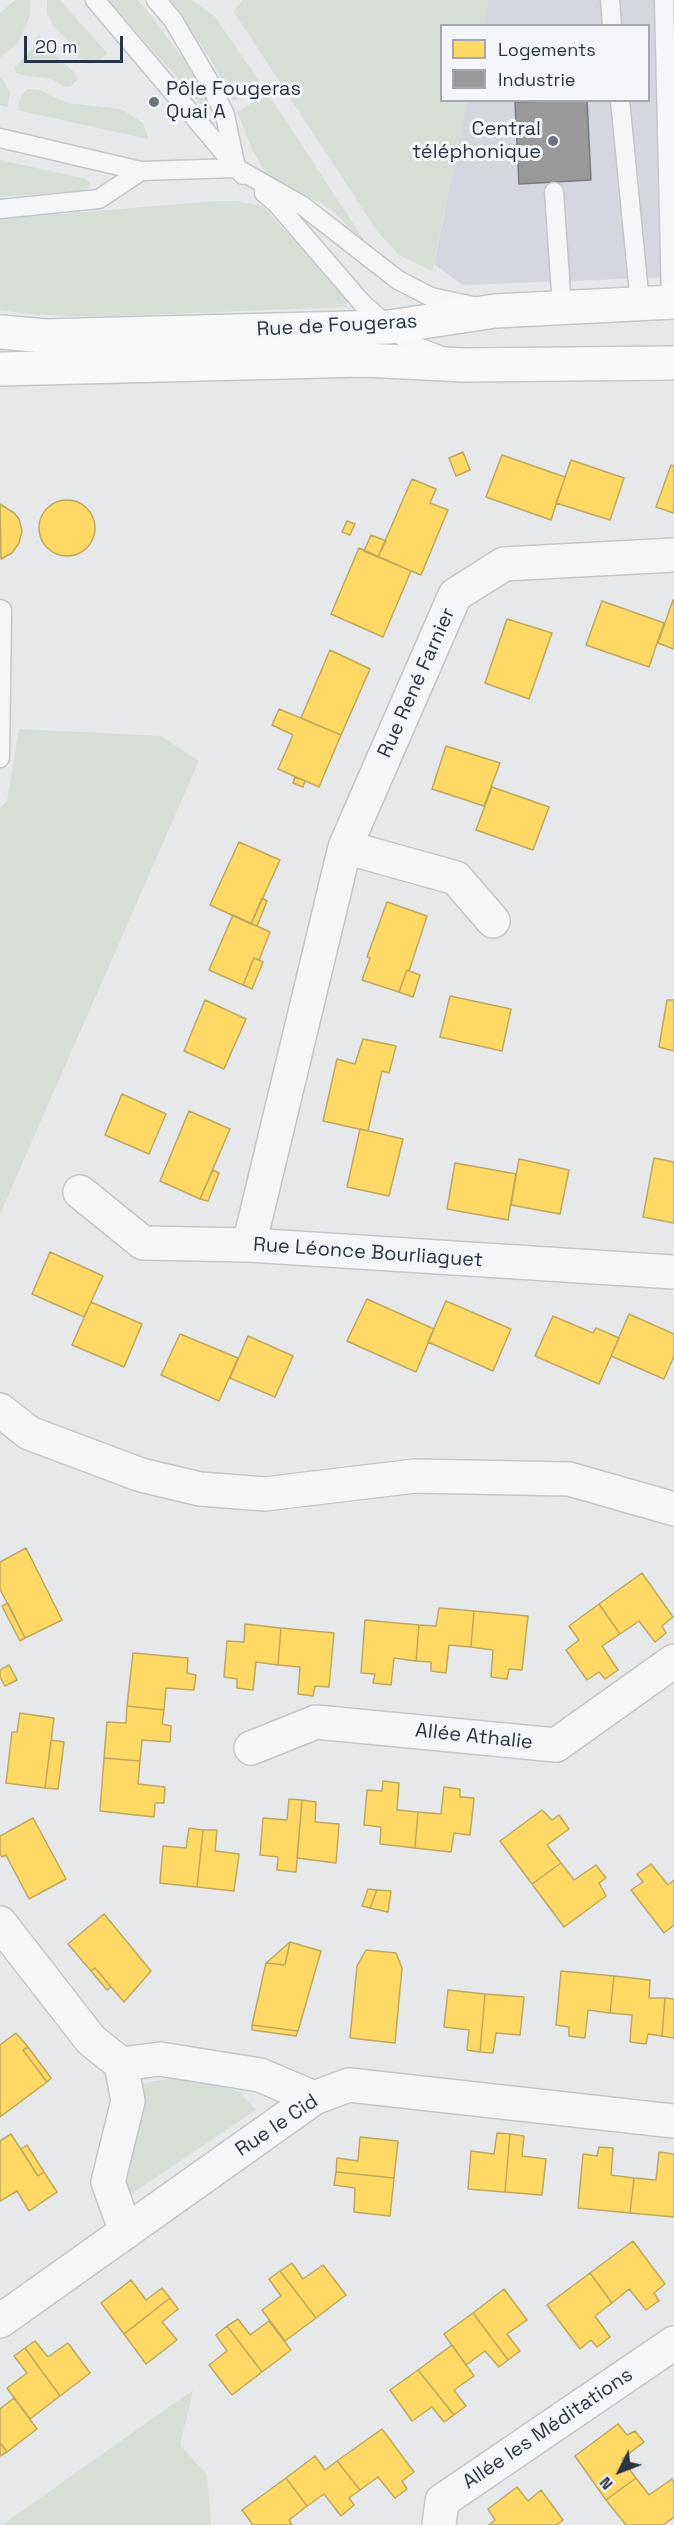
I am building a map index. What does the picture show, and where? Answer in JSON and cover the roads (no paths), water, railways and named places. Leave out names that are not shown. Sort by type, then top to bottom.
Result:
[{"type":"main road","name":"Rue de Fougeras","points":[[0,332],[46,336],[389,327],[495,310],[662,303]]},
{"type":"main road","name":"Rue de Fougeras","points":[[0,369],[364,360],[464,365],[674,363]]},
{"type":"street","name":"Rue René Farnier","points":[[249,1245],[345,848],[456,595],[504,564],[674,555]]},
{"type":"street","points":[[345,848],[456,878],[493,921]]},
{"type":"street","name":"Rue Léonce Bourliaguet","points":[[80,1192],[143,1243],[249,1245],[674,1272]]},
{"type":"street","points":[[0,1410],[29,1433],[141,1475],[200,1489],[265,1494],[415,1476],[569,1479],[674,1509]]},
{"type":"street","name":"Allée Athalie","points":[[251,1748],[316,1722],[556,1745],[674,1661]]},
{"type":"street","points":[[0,1923],[91,2040],[121,2064],[128,2101],[108,2182],[126,2232]]},
{"type":"street","points":[[121,2064],[160,2059],[260,2075],[314,2098]]},
{"type":"street","name":"Rue le Cid","points":[[0,2321],[314,2098],[349,2085],[674,2121]]},
{"type":"street","name":"Allée les Méditations","points":[[439,2525],[442,2501],[674,2343]]},
{"type":"lane","points":[[95,0],[236,168],[276,203],[362,303],[389,327],[418,347],[464,365]]},
{"type":"lane","points":[[156,0],[173,20],[207,78],[225,115],[236,168]]},
{"type":"lane","points":[[609,0],[612,24]]},
{"type":"lane","points":[[662,303],[664,0]]},
{"type":"lane","points":[[620,102],[662,303]]},
{"type":"lane","points":[[0,138],[141,171],[236,168],[303,206],[398,280],[431,297],[495,310]]},
{"type":"lane","points":[[0,209],[99,199],[141,171]]},
{"type":"lane","points":[[554,192],[562,307]]},
{"type":"lane","points":[[0,609],[2,610],[0,758]]},
{"type":"place","name":"Pôle Fougeras Quai A","points":[[154,102]]},
{"type":"place","name":"Central téléphonique","points":[[553,141]]}]
